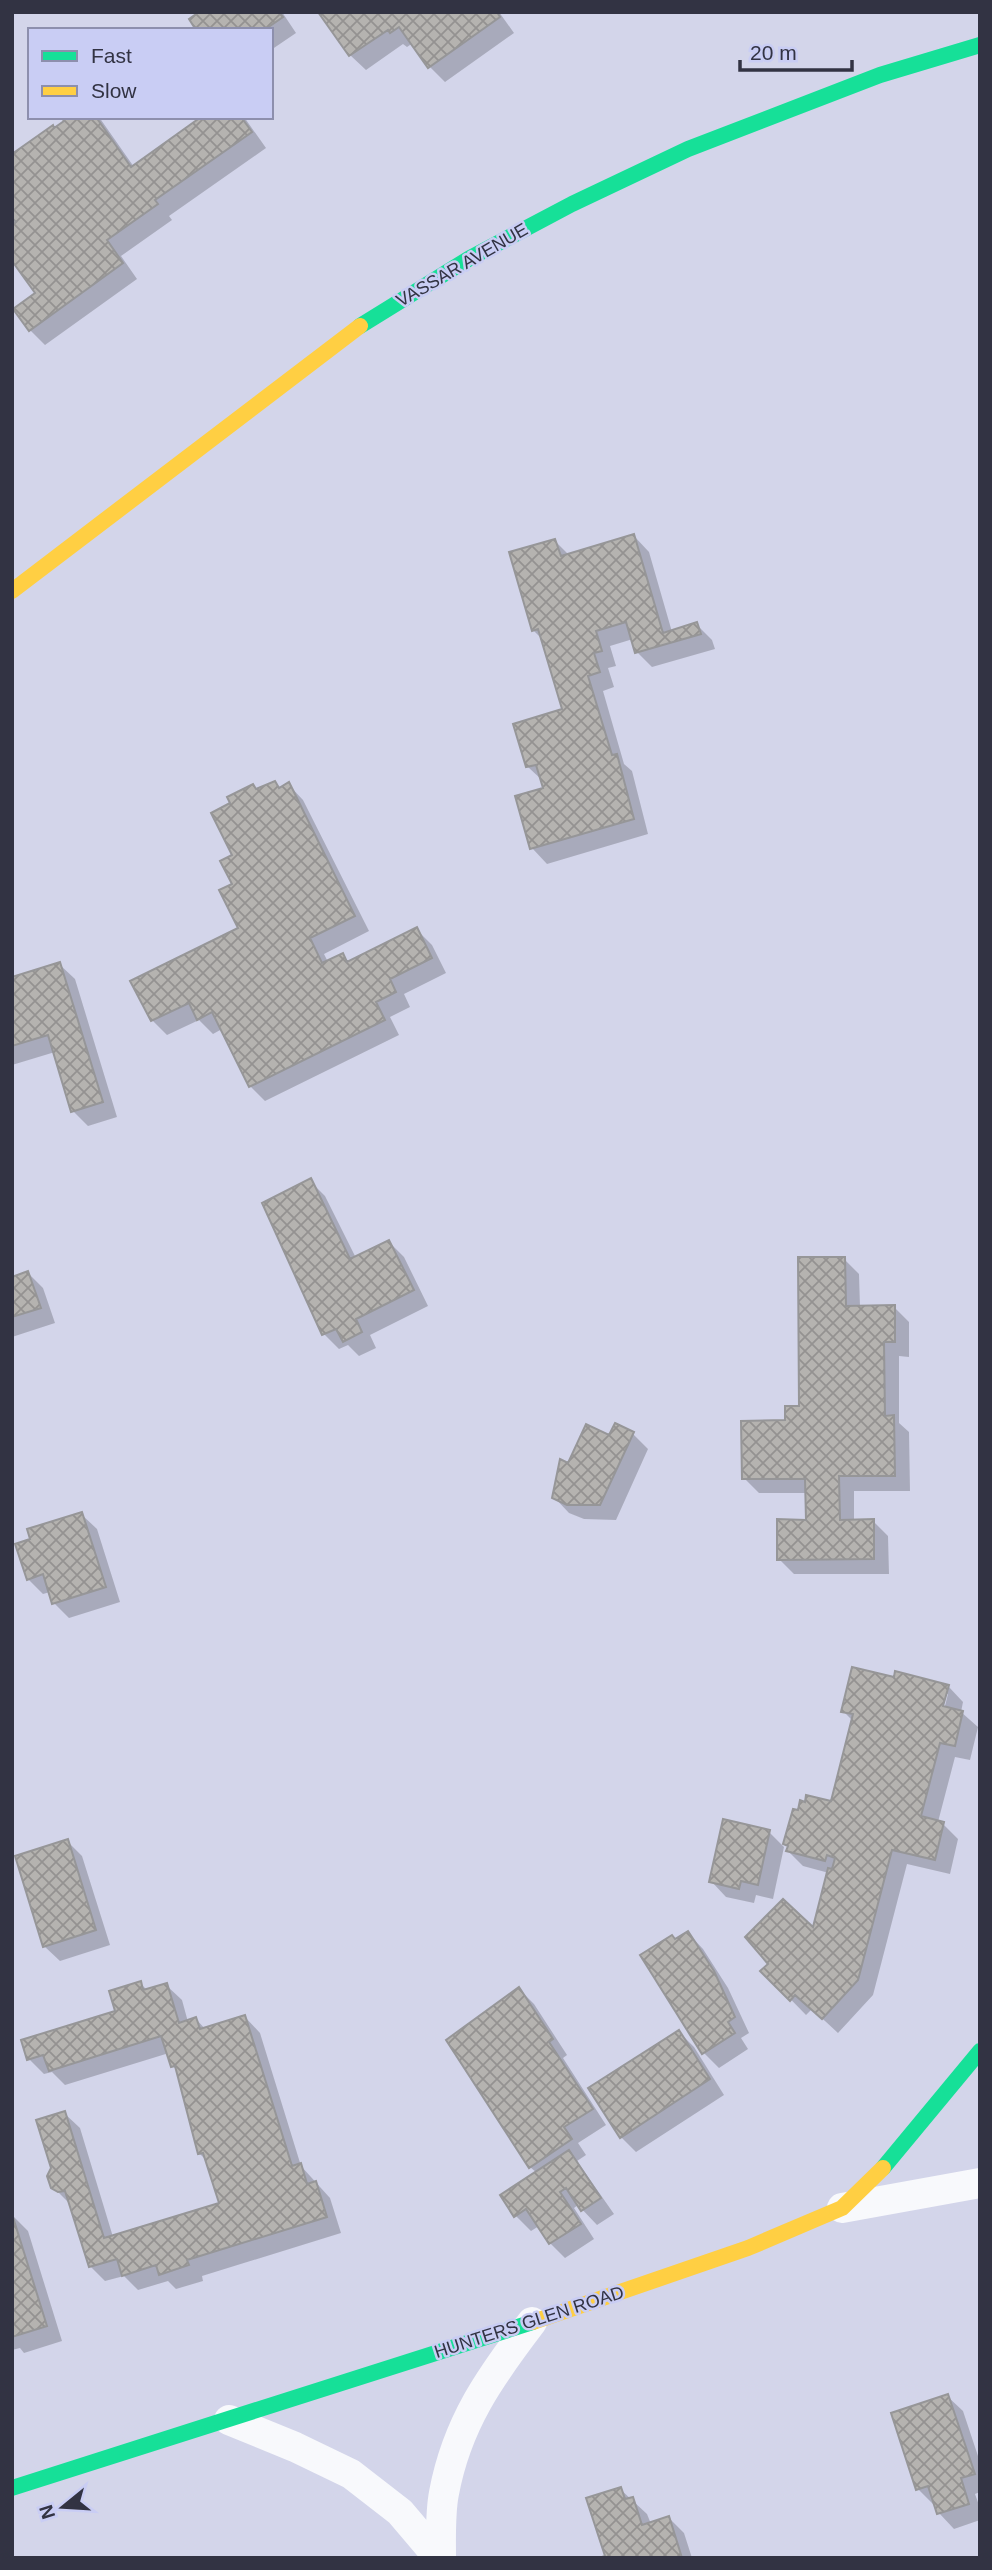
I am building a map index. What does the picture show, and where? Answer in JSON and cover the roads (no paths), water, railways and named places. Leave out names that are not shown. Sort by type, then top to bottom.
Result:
[{"type":"street","name":"VASSAR AVENUE","points":[[12,591],[373,316],[470,258],[572,204],[688,149],[880,75],[977,42]]},
{"type":"street","name":"HUNTERS GLEN ROAD","points":[[12,2488],[532,2322],[748,2248],[842,2208],[895,2156],[980,2051]]},
{"type":"street","points":[[842,2208],[980,2183]]},
{"type":"street","points":[[440,2558],[443,2494],[462,2429],[493,2372],[532,2322]]},
{"type":"street","points":[[229,2420],[351,2474],[400,2512],[440,2558]]}]
